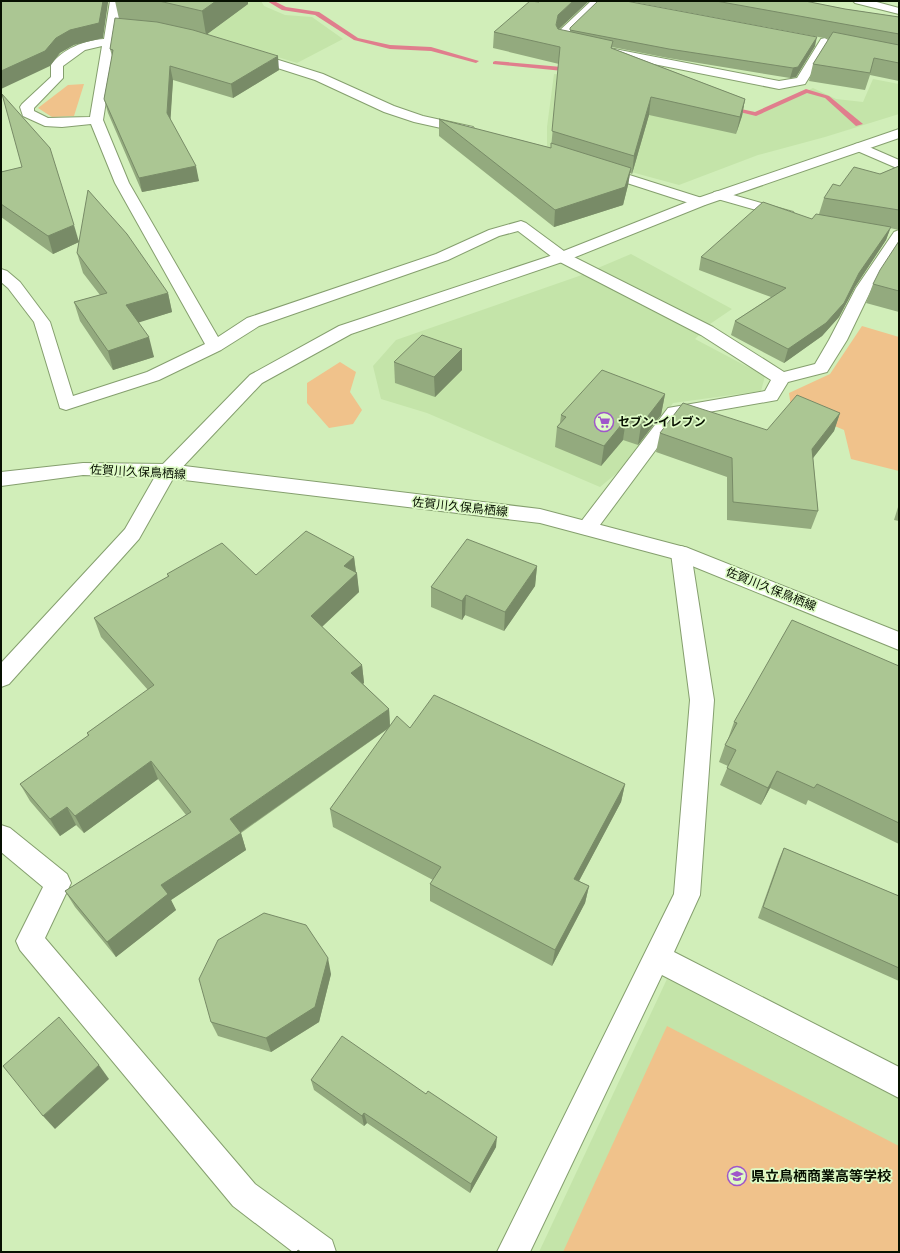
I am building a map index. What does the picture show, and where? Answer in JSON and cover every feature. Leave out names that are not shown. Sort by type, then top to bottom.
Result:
[{"type":"street","points":[[116,1],[96,120],[122,182],[215,346]]},
{"type":"street","points":[[603,1],[562,35],[562,42],[779,85],[801,81],[825,42]]},
{"type":"street","points":[[859,1],[899,11]]},
{"type":"street","points":[[112,26],[128,27]]},
{"type":"street","points":[[809,40],[840,45]]},
{"type":"street","points":[[96,120],[62,123],[45,122],[28,113],[27,108],[57,78],[57,65],[70,52],[93,42],[108,42]]},
{"type":"street","points":[[236,51],[319,77],[389,110],[419,119],[478,132]]},
{"type":"street","points":[[1,678],[132,534],[168,471],[256,378],[345,330],[562,257],[719,195],[899,133]]},
{"type":"street","points":[[860,147],[899,165]]},
{"type":"street","points":[[592,167],[700,202]]},
{"type":"street","points":[[719,195],[802,218]]},
{"type":"street","points":[[1,274],[14,285],[42,322],[66,404],[153,376],[215,346],[253,322],[442,257],[494,233],[521,226],[562,257],[707,332],[781,378],[821,368],[838,340],[864,288],[895,235]]},
{"type":"street","points":[[587,528],[674,412],[771,396],[781,378]]},
{"type":"street","name":"佐賀川久保鳥栖線","points":[[1,479],[83,469],[168,471],[405,501],[540,516],[681,553],[899,641]]},
{"type":"street","points":[[513,1252],[658,958],[687,895],[702,700],[681,553]]},
{"type":"street","points":[[1,836],[58,883],[30,940],[244,1196],[320,1252]]},
{"type":"street","points":[[658,958],[899,1083]]},
{"type":"shaded area","points":[[124,1],[261,1],[264,6],[285,15],[312,17],[343,39],[297,63],[200,33]]},
{"type":"shaded area","points":[[554,74],[586,77],[679,103],[757,115],[813,88],[836,99],[863,102],[873,79],[899,84],[899,114],[825,137],[758,155],[679,185],[547,149],[547,127]]},
{"type":"shaded area","points":[[84,84],[74,116],[52,117],[38,108],[68,85]]},
{"type":"shaded area","points":[[631,254],[732,309],[710,324],[695,339],[765,376],[761,391],[673,403],[629,463],[600,487],[427,413],[381,399],[373,366],[396,340],[579,276]]},
{"type":"shaded area","points":[[862,326],[899,337],[899,471],[851,459],[844,430],[791,407],[789,393],[830,374]]},
{"type":"shaded area","points":[[340,362],[356,372],[350,392],[362,410],[353,424],[329,428],[307,403],[307,383]]},
{"type":"shaded area","name":"県立鳥栖商業高等学校","points":[[667,979],[899,1099],[899,1252],[539,1252]]},
{"type":"shaded area","name":"県立鳥栖商業高等学校","points":[[667,1026],[899,1146],[899,1252],[563,1252]]},
{"type":"building","points":[[1,1],[103,1],[99,23],[70,30],[56,38],[45,51],[1,71]]},
{"type":"building","points":[[159,1],[216,1],[202,11]]},
{"type":"building","points":[[530,1],[573,1],[558,15],[556,25],[558,29],[613,41],[611,48],[745,99],[740,117],[651,97],[634,156],[552,131],[560,47],[494,32]]},
{"type":"building","points":[[598,1],[626,1],[817,37],[798,67],[793,68],[669,49],[570,30],[570,28]]},
{"type":"building","points":[[716,1],[805,1],[899,17],[899,34]]},
{"type":"building","points":[[115,18],[157,22],[193,30],[278,56],[231,84],[170,66],[167,113],[196,166],[139,178],[104,99],[113,50],[110,49]]},
{"type":"building","points":[[833,32],[899,45],[899,63],[874,58],[870,73],[813,64]]},
{"type":"building","points":[[2,94],[50,148],[74,225],[48,236],[1,204],[1,172],[22,167]]},
{"type":"building","points":[[439,119],[551,148],[551,143],[631,168],[625,187],[555,210]]},
{"type":"building","points":[[899,166],[899,210],[824,198],[833,184],[840,186],[854,167],[880,174]]},
{"type":"building","points":[[88,190],[127,234],[168,293],[126,305],[149,337],[108,351],[74,302],[107,293],[77,253]]},
{"type":"building","points":[[763,202],[812,219],[816,214],[891,227],[859,273],[844,303],[826,323],[788,349],[735,321],[786,288],[701,257]]},
{"type":"building","points":[[899,241],[899,291],[873,284],[880,270]]},
{"type":"building","points":[[422,335],[462,349],[434,377],[394,362]]},
{"type":"building","points":[[602,370],[665,394],[641,425],[626,419],[604,446],[557,427],[566,417],[561,415]]},
{"type":"building","points":[[797,395],[840,413],[812,449],[818,511],[733,502],[732,458],[660,433],[683,403],[767,430]]},
{"type":"building","points":[[306,531],[354,557],[344,566],[357,573],[311,616],[362,665],[351,673],[389,709],[230,819],[241,833],[161,885],[168,894],[107,942],[65,891],[191,812],[151,761],[75,816],[67,807],[50,819],[20,784],[89,735],[87,733],[154,685],[94,618],[169,576],[167,574],[222,543],[256,575]]},
{"type":"building","points":[[467,539],[537,566],[505,612],[466,595],[462,601],[431,587]]},
{"type":"building","points":[[792,620],[899,666],[899,823],[817,784],[814,788],[777,771],[768,788],[727,768],[736,750],[725,745],[737,723],[734,722]]},
{"type":"building","points":[[434,695],[625,784],[574,879],[589,886],[555,950],[430,884],[441,867],[330,809],[397,716],[410,728]]},
{"type":"building","points":[[784,848],[899,896],[899,968],[763,907]]},
{"type":"building","points":[[264,913],[306,925],[328,958],[315,1007],[266,1038],[211,1022],[199,979],[218,940]]},
{"type":"building","points":[[59,1017],[99,1065],[43,1116],[3,1066]]},
{"type":"building","points":[[342,1036],[426,1094],[428,1091],[497,1137],[471,1184],[364,1113],[362,1116],[311,1080]]},
{"type":"waterway","points":[[270,1],[284,9],[317,13],[356,39],[390,47],[431,49],[476,61]]},
{"type":"waterway","points":[[495,63],[573,70]]},
{"type":"waterway","points":[[727,108],[756,114],[806,91],[827,97],[859,124]]},
{"type":"place","name":"セブン-イレブン","points":[[604,422]]},
{"type":"place","name":"県立鳥栖商業高等学校","points":[[737,1176]]}]
